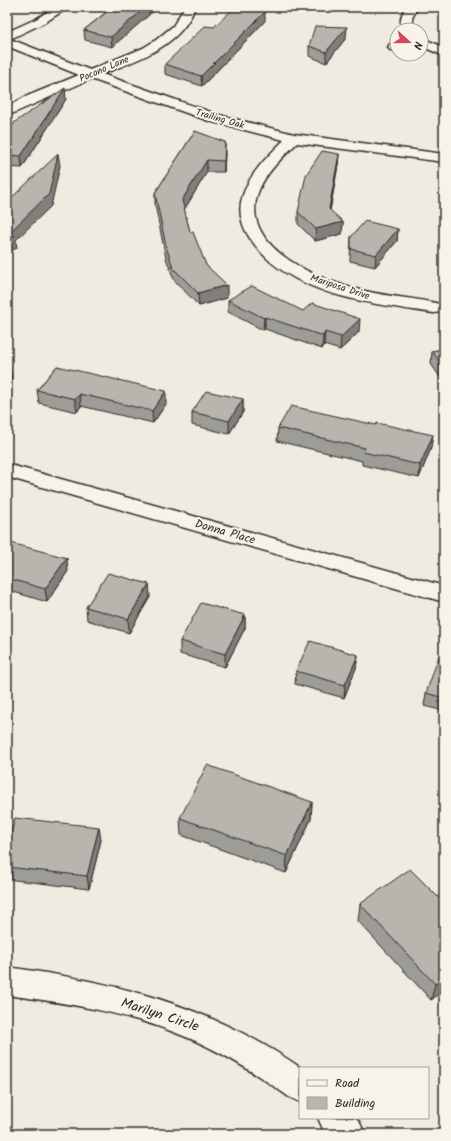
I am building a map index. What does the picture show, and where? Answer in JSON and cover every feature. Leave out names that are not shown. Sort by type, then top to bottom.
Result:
[{"type":"street","points":[[7,36],[40,21],[63,7]]},
{"type":"street","points":[[406,22],[406,16],[412,7]]},
{"type":"street","name":"Pocono Lane","points":[[7,112],[30,100],[91,75],[162,42],[181,26],[188,10]]},
{"type":"street","name":"Trailing Oak","points":[[7,42],[91,75],[202,114],[294,138],[370,150],[444,158]]},
{"type":"street","points":[[429,45],[444,52]]},
{"type":"street","name":"Mariposa Drive","points":[[294,138],[260,176],[251,190],[248,204],[248,219],[254,234],[266,249],[282,263],[300,274],[321,283],[380,300],[434,308]]},
{"type":"street","name":"Donna Place","points":[[7,470],[444,594]]},
{"type":"street","name":"Marilyn Circle","points":[[7,981],[83,993],[120,1002],[191,1024],[222,1038],[253,1055],[299,1085]]},
{"type":"street","points":[[335,1119],[349,1134]]},
{"type":"building","points":[[113,7],[146,7],[111,37],[84,30]]},
{"type":"building","points":[[235,7],[264,7],[265,12],[201,76],[165,64],[205,26],[214,27]]},
{"type":"building","points":[[315,26],[347,27],[326,52],[309,46]]},
{"type":"building","points":[[65,88],[21,156],[7,155],[7,134],[15,122]]},
{"type":"building","points":[[195,131],[225,142],[224,161],[207,160],[182,200],[190,232],[193,232],[206,265],[227,285],[198,293],[173,268],[166,246],[155,193]]},
{"type":"building","points":[[322,151],[339,154],[329,209],[343,222],[316,229],[298,212],[306,175]]},
{"type":"building","points":[[58,154],[49,194],[9,233],[15,236],[7,241],[7,202]]},
{"type":"building","points":[[365,221],[398,229],[376,255],[351,249],[351,237]]},
{"type":"building","points":[[252,286],[303,311],[312,303],[360,319],[341,337],[325,332],[323,336],[265,317],[264,318],[228,300]]},
{"type":"building","points":[[444,349],[444,368],[432,351]]},
{"type":"building","points":[[57,366],[166,391],[152,411],[80,394],[75,399],[37,390]]},
{"type":"building","points":[[206,391],[243,399],[229,421],[192,412]]},
{"type":"building","points":[[291,406],[376,425],[377,423],[433,435],[420,465],[363,452],[365,448],[278,428]]},
{"type":"building","points":[[7,542],[67,558],[45,589],[7,578]]},
{"type":"building","points":[[108,573],[149,584],[128,619],[86,607]]},
{"type":"building","points":[[201,603],[245,615],[225,654],[180,641]]},
{"type":"building","points":[[310,641],[358,655],[345,685],[296,671]]},
{"type":"building","points":[[439,656],[444,657],[444,698],[426,693]]},
{"type":"building","points":[[207,765],[312,802],[287,856],[180,818]]},
{"type":"building","points":[[15,818],[99,827],[87,876],[7,867],[7,847]]},
{"type":"building","points":[[410,869],[444,903],[444,977],[435,984],[360,904]]}]
